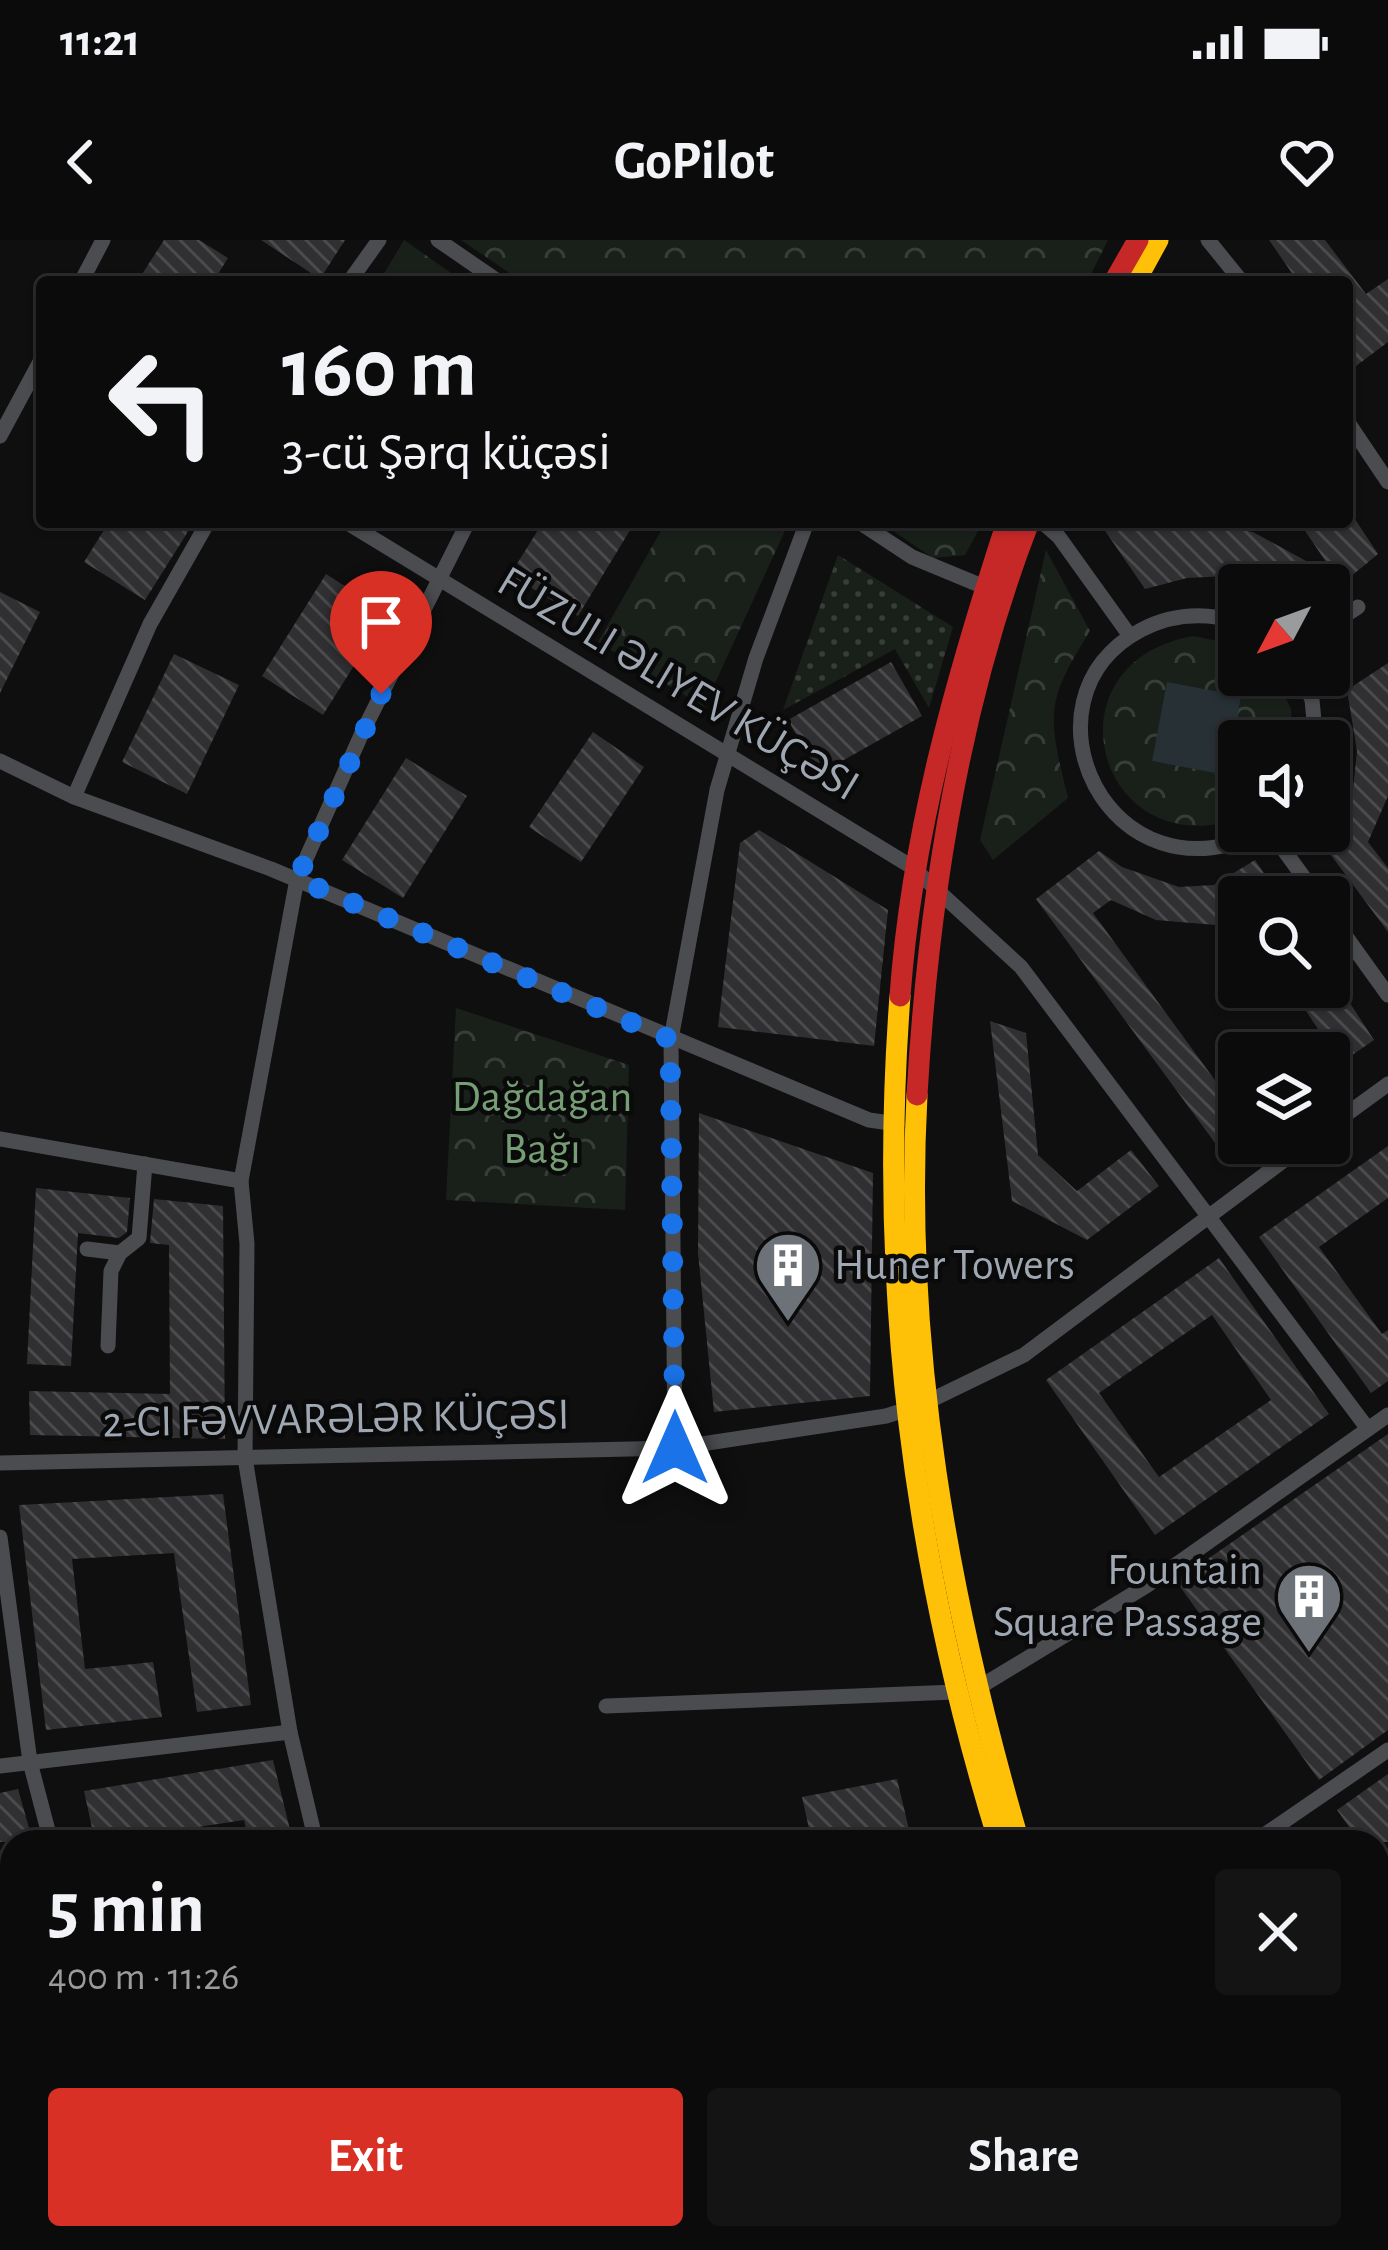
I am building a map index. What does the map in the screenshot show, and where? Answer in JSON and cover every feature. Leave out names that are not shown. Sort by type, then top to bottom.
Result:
[{"type":"street","points":[[84,276],[103,240]]},
{"type":"street","points":[[353,276],[379,240]]},
{"type":"street","points":[[438,240],[490,276]]},
{"type":"street","points":[[1117,276],[1138,240]]},
{"type":"street","points":[[1138,276],[1158,240]]},
{"type":"street","points":[[1208,240],[1237,276]]},
{"type":"street","points":[[0,436],[36,369]]},
{"type":"street","points":[[1353,430],[1388,482]]},
{"type":"street","points":[[74,796],[150,624],[205,528]]},
{"type":"street","name":"FÜZULI ƏLIYEV KÜÇƏSI","points":[[356,528],[912,867],[1021,967],[1368,1429]]},
{"type":"street","points":[[313,1830],[290,1732],[245,1458],[247,1244],[241,1181],[297,879],[465,528]]},
{"type":"street","points":[[675,1448],[670,1039],[700,868],[727,755],[756,658],[805,528]]},
{"type":"street","points":[[868,528],[912,557],[993,591]]},
{"type":"street","points":[[899,1125],[943,842],[1006,528]]},
{"type":"street","points":[[996,1830],[964,1692],[911,1408],[899,1125],[912,867],[993,591],[1026,528]]},
{"type":"street","points":[[1049,528],[1130,636]]},
{"type":"street","points":[[1350,612],[1358,607]]},
{"type":"street","points":[[1218,619],[1188,615],[1157,621],[1130,636],[1103,662],[1086,695],[1080,731],[1085,768],[1102,801],[1128,828],[1161,845],[1198,851],[1218,848]]},
{"type":"street","points":[[0,761],[74,796],[297,879],[670,1039],[899,1125]]},
{"type":"street","points":[[1283,852],[1302,876]]},
{"type":"street","points":[[1350,942],[1388,995]]},
{"type":"street","points":[[1350,1112],[1388,1084]]},
{"type":"street","points":[[0,1139],[241,1181]]},
{"type":"street","points":[[107,1346],[109,1282],[120,1253],[139,1238],[145,1164]]},
{"type":"street","name":"2-CI FƏVVARƏLƏR KÜÇƏSI","points":[[0,1463],[675,1448],[911,1408],[1024,1355],[1279,1164]]},
{"type":"street","points":[[87,1249],[120,1253]]},
{"type":"street","points":[[606,1706],[964,1692],[1145,1586],[1388,1415]]},
{"type":"street","points":[[0,1537],[30,1762],[48,1830]]},
{"type":"street","points":[[964,1692],[1015,1830]]},
{"type":"street","points":[[0,1766],[290,1732]]},
{"type":"street","points":[[1271,1830],[1388,1750]]},
{"type":"green space","points":[[404,240],[455,276],[383,276]]},
{"type":"green space","points":[[461,240],[1108,240],[1090,276],[514,276]]},
{"type":"green space","points":[[663,528],[786,528],[704,707],[598,642]]},
{"type":"green space","points":[[889,528],[980,528],[965,555],[933,558]]},
{"type":"green space","points":[[1046,550],[1090,631],[1064,676],[1054,711],[1068,798],[993,860],[980,840]]},
{"type":"green space","points":[[838,555],[953,627],[929,708],[895,649],[783,710]]},
{"type":"green space","points":[[1194,636],[1218,641],[1218,696],[1284,696],[1291,709],[1292,720],[1218,720],[1218,822],[1189,825],[1150,813],[1121,788],[1106,754],[1104,717],[1117,682],[1147,653]]},
{"type":"green space","name":"Dağdağan Bağı","points":[[456,1008],[629,1065],[625,1210],[446,1200]]},
{"type":"shaded area","points":[[1167,682],[1218,692],[1218,696],[1241,696],[1236,720],[1218,720],[1218,773],[1152,761]]},
{"type":"building","points":[[164,240],[199,240],[228,258],[217,276],[141,276]]},
{"type":"building","points":[[261,240],[345,240],[322,276]]},
{"type":"building","points":[[1269,240],[1325,240],[1352,276],[1294,276]]},
{"type":"building","points":[[1353,277],[1366,294],[1388,279],[1388,342],[1356,366]]},
{"type":"building","points":[[1353,516],[1378,554],[1350,577],[1350,564],[1328,564],[1303,528],[1353,528]]},
{"type":"building","points":[[105,528],[190,528],[145,600],[84,562]]},
{"type":"building","points":[[539,528],[631,528],[578,616],[510,575]]},
{"type":"building","points":[[1103,528],[1232,528],[1253,532],[1311,564],[1218,564],[1218,576],[1187,578],[1145,589]]},
{"type":"building","points":[[326,574],[387,613],[323,715],[262,676]]},
{"type":"building","points":[[0,592],[40,612],[0,693]]},
{"type":"building","points":[[174,654],[239,685],[187,794],[122,762]]},
{"type":"building","points":[[891,662],[922,716],[819,774],[788,720]]},
{"type":"building","points":[[1388,663],[1388,796],[1368,842],[1388,868],[1388,932],[1329,852],[1350,852],[1350,797],[1357,751],[1350,688]]},
{"type":"building","points":[[593,732],[644,767],[581,862],[529,827]]},
{"type":"building","points":[[406,758],[467,796],[403,898],[342,860]]},
{"type":"building","points":[[759,830],[888,910],[874,1046],[718,1027],[740,843]]},
{"type":"building","points":[[1099,851],[1122,867],[1179,887],[1218,883],[1216,925],[1156,920],[1111,900],[1093,913],[1218,1084],[1218,1147],[1036,899]]},
{"type":"building","points":[[1255,860],[1266,876],[1229,876]]},
{"type":"building","points":[[1350,1003],[1374,1040],[1350,1057],[1350,1032],[1314,1032],[1318,1029],[1304,1008],[1350,1008]]},
{"type":"building","points":[[990,1021],[1026,1033],[1038,1155],[1077,1191],[1131,1150],[1159,1186],[1087,1240],[1012,1201]]},
{"type":"building","name":"Huner Towers","points":[[699,1113],[873,1173],[870,1396],[714,1412],[698,1253]]},
{"type":"building","points":[[1388,1146],[1388,1198],[1319,1247],[1382,1334],[1388,1330],[1388,1381],[1371,1393],[1259,1237]]},
{"type":"building","points":[[36,1188],[130,1198],[127,1232],[119,1238],[78,1233],[71,1366],[27,1364]]},
{"type":"building","points":[[154,1199],[223,1206],[225,1439],[30,1435],[29,1391],[170,1394],[169,1245],[150,1243]]},
{"type":"building","points":[[1219,1258],[1329,1414],[1155,1535],[1046,1380]],"holes":[[[1212,1315],[1271,1400],[1159,1477],[1099,1393]]]},
{"type":"building","name":"Fountain Square Passage","points":[[1388,1434],[1388,1730],[1319,1780],[1176,1581]]},
{"type":"building","points":[[223,1494],[251,1705],[197,1712],[174,1553],[72,1559],[85,1669],[153,1662],[162,1717],[46,1730],[19,1505]]},
{"type":"building","points":[[273,1760],[290,1830],[246,1830],[244,1820],[179,1830],[92,1830],[84,1791]]},
{"type":"building","points":[[1388,1774],[1388,1830],[1351,1830],[1337,1810]]},
{"type":"building","points":[[897,1779],[909,1830],[809,1830],[802,1797]]},
{"type":"building","points":[[18,1789],[30,1830],[0,1830],[0,1793]]},
{"type":"traffic: slow","points":[[1138,276],[1158,240]]},
{"type":"traffic: slow","points":[[900,996],[894,1212],[909,1424],[944,1633],[996,1830]]},
{"type":"traffic: slow","points":[[917,1095],[917,1285],[936,1473],[971,1658],[1016,1830]]},
{"type":"traffic: jam","points":[[1117,276],[1138,240]]},
{"type":"traffic: jam","points":[[900,996],[915,875],[939,756],[1005,528]]},
{"type":"traffic: jam","points":[[917,1095],[929,950],[951,804],[984,660],[1027,528]]},
{"type":"place","name":"Huner Towers","points":[[788,1324]]},
{"type":"place","name":"Fountain Square Passage","points":[[1309,1655]]},
{"type":"route","points":[[381,694],[297,879],[670,1039],[675,1448]]}]
